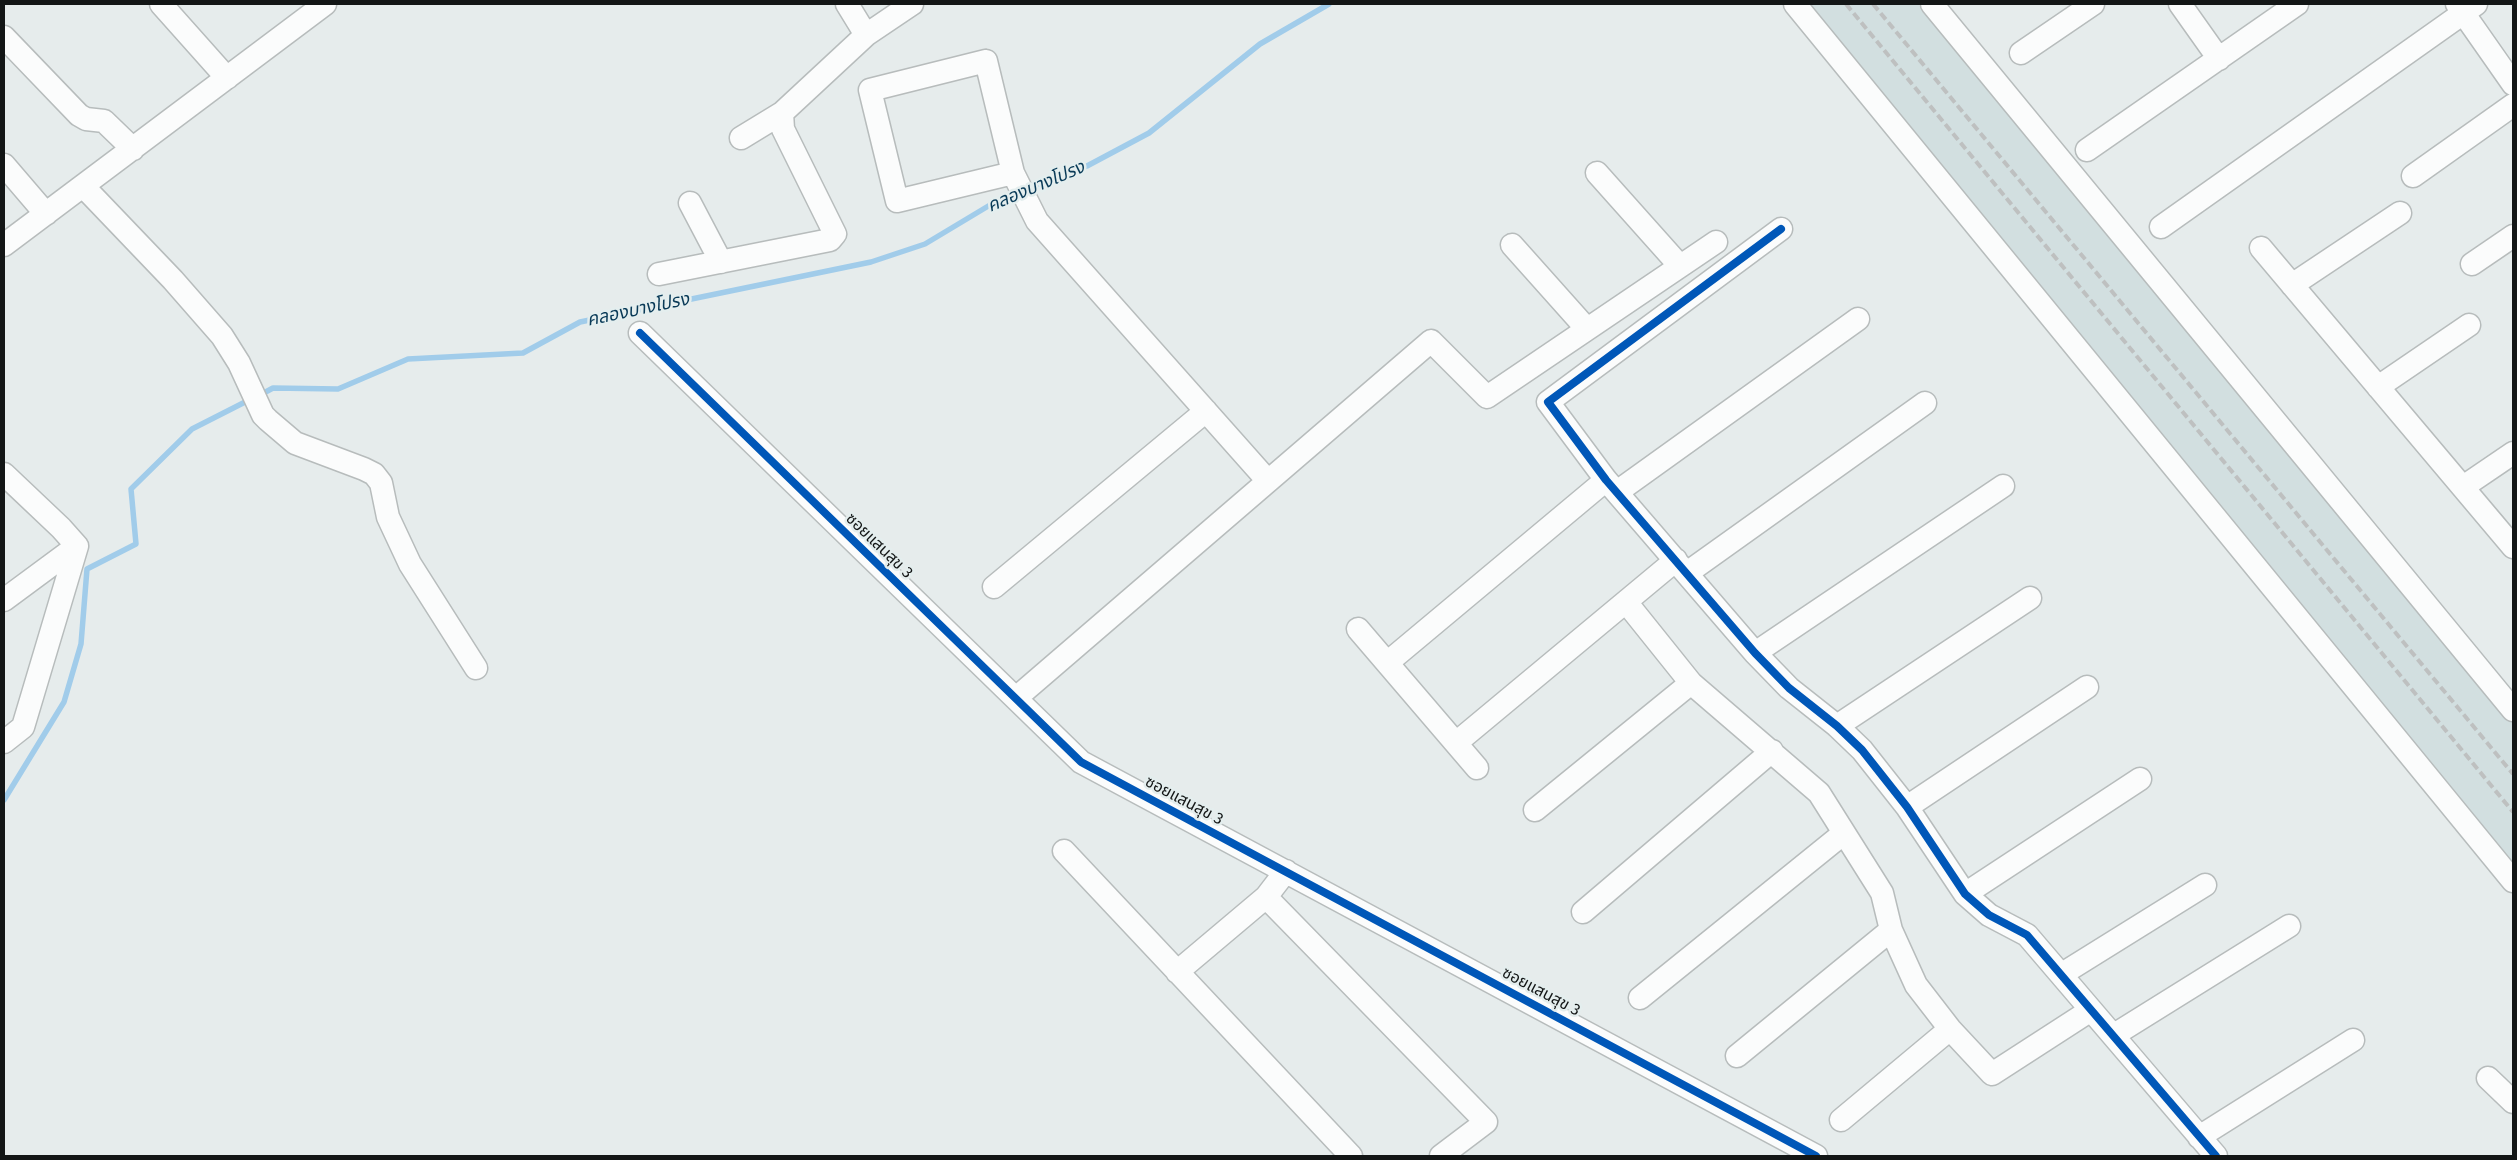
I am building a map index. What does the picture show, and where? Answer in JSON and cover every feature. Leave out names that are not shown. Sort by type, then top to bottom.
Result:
[{"type":"street","points":[[4,244],[325,4]]},
{"type":"street","points":[[847,4],[866,35]]},
{"type":"street","points":[[741,138],[782,113],[866,35],[912,4]]},
{"type":"street","points":[[1795,4],[2513,881]]},
{"type":"street","points":[[1932,4],[2513,710]]},
{"type":"street","points":[[2021,53],[2093,4]]},
{"type":"street","points":[[2180,4],[2219,59]]},
{"type":"street","points":[[2087,150],[2297,4]]},
{"type":"street","points":[[166,6],[227,78]]},
{"type":"street","points":[[2160,227],[2466,7],[2513,84]]},
{"type":"street","points":[[4,37],[79,115],[86,119],[104,121],[133,149]]},
{"type":"street","points":[[1014,176],[897,201],[870,90],[986,61],[1014,176],[1037,221],[1268,481]]},
{"type":"street","points":[[2413,176],[2513,105]]},
{"type":"street","points":[[659,274],[830,240],[835,234],[783,129],[782,113]]},
{"type":"street","points":[[4,165],[46,214]]},
{"type":"street","points":[[1597,173],[1680,266]]},
{"type":"street","points":[[83,186],[173,280],[222,336],[239,363],[263,416],[295,443],[364,469],[374,474],[382,482],[388,517],[410,564],[476,668]]},
{"type":"street","points":[[690,203],[721,262]]},
{"type":"street","points":[[2292,285],[2400,213]]},
{"type":"street","points":[[1781,229],[1548,402],[1612,486],[1755,653],[1789,688],[1837,726],[1862,750],[1906,807],[1965,894],[1989,915],[2026,935],[2062,974],[2216,1156]]},
{"type":"street","points":[[2472,264],[2513,236]]},
{"type":"street","points":[[1016,698],[1432,341],[1487,397],[1716,242]]},
{"type":"street","points":[[1512,245],[1586,329]]},
{"type":"street","points":[[2261,248],[2513,547]]},
{"type":"street","points":[[1387,662],[1612,486],[1858,319]]},
{"type":"street","points":[[2378,387],[2469,325]]},
{"type":"street","name":"ซอยแสนสุข 3","points":[[640,333],[1081,762],[1816,1156]]},
{"type":"street","points":[[1456,743],[1626,602],[1925,403]]},
{"type":"street","points":[[994,587],[1206,411]]},
{"type":"street","points":[[2463,487],[2513,453]]},
{"type":"street","points":[[4,474],[61,528],[77,546]]},
{"type":"street","points":[[1755,653],[2003,486]]},
{"type":"street","points":[[4,600],[77,546]]},
{"type":"street","points":[[4,742],[23,727],[77,546]]},
{"type":"street","points":[[1837,726],[2030,598]]},
{"type":"street","points":[[1626,602],[1691,683],[1772,750],[1819,793],[1882,893],[1890,930],[1916,985],[1950,1029],[1992,1074],[2091,1010]]},
{"type":"street","points":[[1358,629],[1477,768]]},
{"type":"street","points":[[1535,810],[1691,683]]},
{"type":"street","points":[[1906,807],[2087,688]]},
{"type":"street","points":[[1583,912],[1772,750]]},
{"type":"street","points":[[1965,894],[2140,779]]},
{"type":"street","points":[[1640,998],[1844,833]]},
{"type":"street","points":[[1064,851],[1351,1156]]},
{"type":"street","points":[[1177,972],[1266,897],[1286,871]]},
{"type":"street","points":[[2062,974],[2205,886]]},
{"type":"street","points":[[1266,897],[1486,1122],[1441,1156]]},
{"type":"street","points":[[2114,1035],[2289,926]]},
{"type":"street","points":[[1737,1056],[1890,930]]},
{"type":"street","points":[[1841,1120],[1950,1029]]},
{"type":"street","points":[[2199,1137],[2353,1040]]},
{"type":"street","points":[[2488,1078],[2513,1102]]},
{"type":"shaded area","points":[[1798,4],[1918,4],[2513,722],[2513,868]]},
{"type":"waterway","name":"คลองบางโปรง","points":[[1026,189],[1087,166],[1149,133],[1260,44],[1329,4]]},
{"type":"waterway","name":"คลองบางโปรง","points":[[260,395],[273,388],[338,389],[408,359],[523,353],[580,322],[871,262],[925,244],[1000,199],[1017,193]]},
{"type":"waterway","name":"คลองบางโปรง","points":[[4,800],[64,702],[81,644],[87,569],[136,544],[131,489],[192,429],[251,399]]},
{"type":"railway","points":[[1846,4],[2513,812]]},
{"type":"railway","points":[[1873,4],[2513,774]]},
{"type":"cycle path","points":[[1781,229],[1548,402],[1606,480],[1755,653],[1789,688],[1837,726],[1862,750],[1907,807],[1965,894],[1989,915],[2027,935],[2216,1156]]},
{"type":"cycle path","points":[[640,333],[1081,762],[1816,1156]]}]
